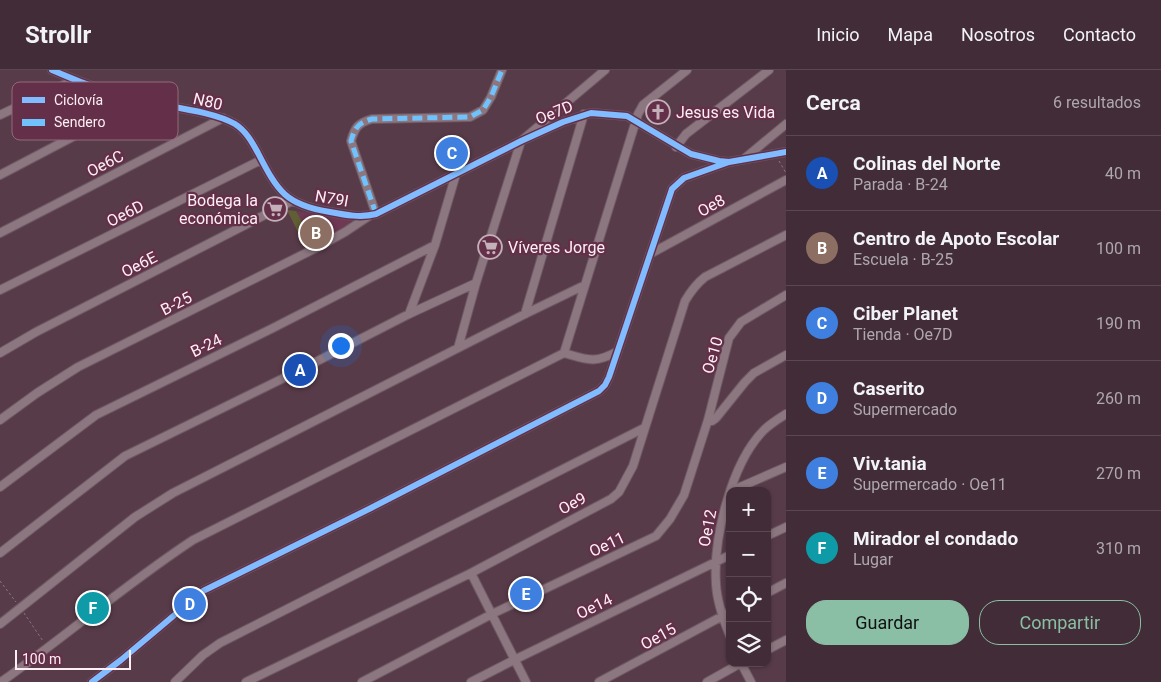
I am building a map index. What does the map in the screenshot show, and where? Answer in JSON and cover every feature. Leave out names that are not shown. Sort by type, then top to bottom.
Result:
[{"type":"street","name":"N80","points":[[52,70],[80,82]]},
{"type":"street","points":[[372,215],[351,141],[354,130],[362,122],[372,119],[470,117],[482,110],[491,98],[502,70]]},
{"type":"street","points":[[458,348],[476,283],[521,141],[605,70]]},
{"type":"street","points":[[564,353],[638,114],[643,105],[687,70]]},
{"type":"street","points":[[676,147],[680,140],[692,129],[769,70]]},
{"type":"street","points":[[70,82],[74,80]]},
{"type":"street","points":[[0,106],[10,110]]},
{"type":"street","name":"N80","points":[[178,109],[223,118],[243,130],[250,138],[278,187],[292,201]]},
{"type":"street","points":[[0,115],[10,110]]},
{"type":"street","points":[[525,314],[584,114]]},
{"type":"street","name":"Oe7D","points":[[372,215],[521,141],[584,114],[627,116],[676,147],[698,156],[729,162],[786,152]]},
{"type":"street","name":"Oe6C","points":[[0,233],[223,118]]},
{"type":"street","points":[[744,160],[786,124]]},
{"type":"street","points":[[0,174],[66,140]]},
{"type":"street","name":"Oe6D","points":[[0,290],[261,160]]},
{"type":"street","points":[[92,682],[203,591],[599,391],[605,385],[618,351],[672,189],[684,178],[729,162]]},
{"type":"street","points":[[409,314],[435,245],[456,174]]},
{"type":"street","name":"Oe8","points":[[650,254],[786,180]]},
{"type":"street","name":"N79I","points":[[292,201],[316,210],[360,216],[372,215]]},
{"type":"street","name":"Oe6E","points":[[0,353],[36,332],[292,201]]},
{"type":"street","name":"B-25","points":[[0,420],[36,393],[78,368],[314,249],[372,215]]},
{"type":"street","name":"Oe9","points":[[246,682],[471,573],[611,499],[619,492],[633,466],[689,293],[705,277],[786,235]]},
{"type":"street","name":"B-24","points":[[0,487],[96,415],[273,328],[435,245]]},
{"type":"street","points":[[0,553],[125,456],[297,372],[409,314],[476,283]]},
{"type":"street","points":[[0,624],[135,517],[156,503],[585,285]]},
{"type":"street","name":"Oe10","points":[[708,420],[729,338],[734,330],[748,317],[786,295]]},
{"type":"street","points":[[1,682],[192,540],[564,353],[598,360],[618,351]]},
{"type":"street","points":[[708,420],[712,421],[716,418],[744,382],[754,373],[786,355]]},
{"type":"street","name":"Oe12","points":[[732,487],[754,442],[764,430],[786,414]]},
{"type":"street","name":"Oe11","points":[[362,682],[492,614],[656,536],[670,519],[684,496],[708,420]]},
{"type":"street","points":[[174,682],[203,655],[220,643],[644,428]]},
{"type":"street","points":[[739,487],[786,467]]},
{"type":"street","name":"Oe12","points":[[726,505],[718,532],[715,563],[716,586],[722,617],[726,626]]},
{"type":"street","points":[[771,534],[786,527]]},
{"type":"street","name":"Oe14","points":[[472,682],[726,557]]},
{"type":"street","points":[[471,573],[526,682]]},
{"type":"street","points":[[771,591],[786,583]]},
{"type":"street","name":"Oe15","points":[[599,682],[726,614]]},
{"type":"street","points":[[771,648],[786,640]]},
{"type":"street","points":[[707,682],[734,667]]},
{"type":"street","points":[[743,667],[750,682]]},
{"type":"path","points":[[776,154],[786,174]]},
{"type":"shaded area","points":[[287,210],[350,218],[351,223],[306,248]]},
{"type":"shaded area","points":[[287,210],[296,211],[314,243],[306,248]]},
{"type":"marked path","points":[[376,214],[351,141],[358,126],[372,119],[470,117],[483,110],[491,97],[502,70]]},
{"type":"cycle path","points":[[52,70],[80,82]]},
{"type":"cycle path","points":[[178,108],[215,116],[235,124],[248,137],[278,187],[293,201],[315,209],[359,216],[376,214],[521,141],[563,122],[591,113],[627,116],[691,154],[719,161],[729,162],[786,152]]},
{"type":"cycle path","points":[[92,682],[203,591],[371,508],[599,391],[609,377],[672,189],[684,178],[729,162]]},
{"type":"place","name":"Jesus es Vida","points":[[658,112]]},
{"type":"place","name":"Ciber Planet","points":[[452,153]]},
{"type":"place","name":"Bodega la económica","points":[[275,209]]},
{"type":"place","name":"Centro de Apoto Escolar","points":[[316,233]]},
{"type":"place","name":"Víveres Jorge","points":[[490,247]]},
{"type":"place","name":"Colinas del Norte","points":[[300,370]]},
{"type":"place","name":"Viv.tania","points":[[526,594]]},
{"type":"place","name":"Caserito","points":[[190,604]]},
{"type":"place","name":"Mirador el condado","points":[[93,608]]}]
